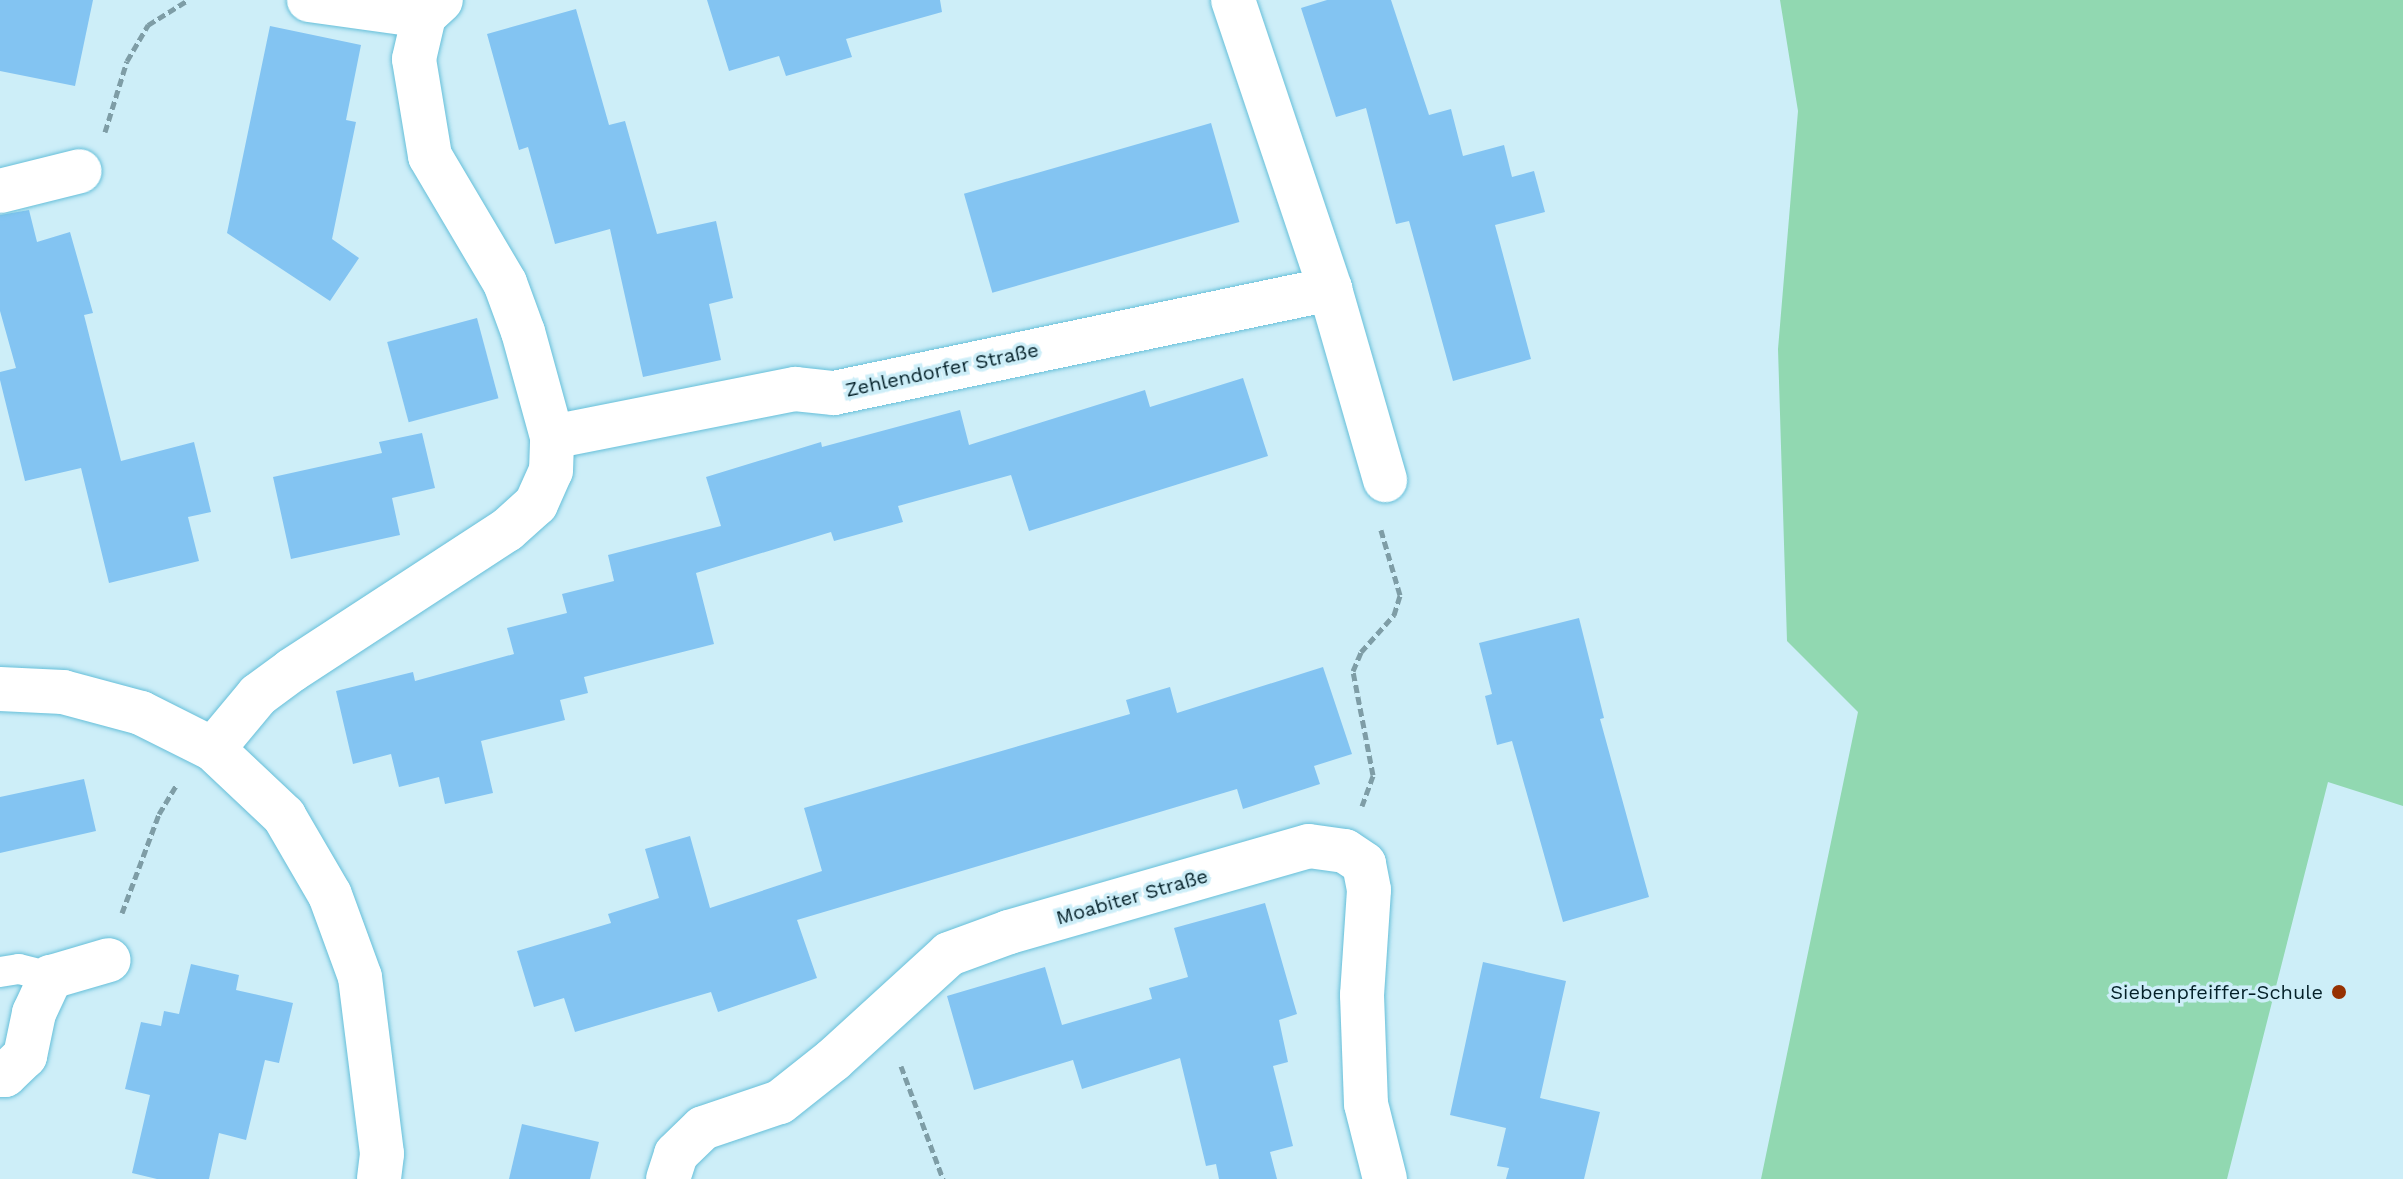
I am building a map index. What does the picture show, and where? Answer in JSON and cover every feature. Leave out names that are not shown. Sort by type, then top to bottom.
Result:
[{"type":"street","points":[[213,749],[258,695],[507,530],[536,504],[551,471],[552,437],[523,332],[505,283],[454,203],[430,156],[414,59],[433,8],[309,0]]},
{"type":"street","points":[[1233,0],[1330,289],[1385,480]]},
{"type":"street","points":[[0,191],[80,171]]},
{"type":"street","name":"Zehlendorfer Straße","points":[[552,437],[795,389],[834,393],[1330,289]]},
{"type":"street","points":[[0,689],[63,692],[141,713],[213,749],[284,816],[330,895],[360,977],[382,1154],[379,1179]]},
{"type":"street","name":"Moabiter Straße","points":[[668,1179],[676,1154],[703,1128],[780,1102],[881,1017],[949,954],[1009,932],[1309,846],[1345,851]]},
{"type":"street","points":[[1345,851],[1364,864],[1369,890],[1362,995],[1366,1104],[1385,1179]]},
{"type":"street","points":[[0,1075],[5,1075],[25,1056],[34,1013],[51,977],[109,960]]},
{"type":"lane","points":[[0,972],[19,969],[51,977]]},
{"type":"path","points":[[80,171],[103,140],[127,61],[148,25],[188,0]]},
{"type":"path","points":[[1345,851],[1373,775],[1353,671],[1361,652],[1394,615],[1400,595],[1374,509],[1385,480]]},
{"type":"path","points":[[109,960],[159,814],[178,782],[213,749]]},
{"type":"path","points":[[881,1017],[931,1138],[943,1179]]},
{"type":"green space","points":[[1780,0],[2403,0],[2403,806],[2328,782],[2227,1179],[1761,1179],[1858,712],[1787,641],[1778,349],[1798,111]]},
{"type":"building","points":[[0,0],[93,0],[75,86],[0,71]]},
{"type":"building","points":[[707,0],[940,0],[942,12],[846,39],[852,57],[786,76],[779,56],[729,71]]},
{"type":"building","points":[[1327,0],[1391,0],[1429,115],[1451,109],[1463,156],[1504,145],[1512,177],[1534,171],[1545,212],[1495,225],[1531,359],[1453,381],[1409,221],[1396,224],[1366,108],[1336,117],[1301,8]]},
{"type":"building","points":[[576,9],[609,125],[625,121],[657,234],[716,221],[733,298],[709,304],[721,360],[643,377],[610,229],[555,244],[528,147],[519,150],[487,34]]},
{"type":"building","points":[[270,26],[361,45],[346,120],[356,122],[332,239],[359,258],[330,301],[227,233]]},
{"type":"building","points":[[1211,123],[1239,222],[992,293],[964,194]]},
{"type":"building","points":[[29,210],[37,242],[70,232],[93,313],[84,315],[121,461],[194,442],[211,512],[188,517],[199,561],[109,583],[81,468],[25,481],[0,380],[0,372],[16,368],[0,311],[0,215]]},
{"type":"building","points":[[477,318],[498,398],[409,422],[387,342]]},
{"type":"building","points":[[1243,378],[1268,456],[1029,531],[1011,475],[898,506],[903,522],[834,541],[831,532],[696,573],[714,644],[584,677],[588,693],[560,700],[565,720],[481,741],[493,793],[445,804],[439,777],[399,787],[391,754],[353,764],[336,691],[413,672],[415,681],[514,654],[507,628],[567,613],[562,594],[614,581],[608,555],[721,526],[706,477],[821,442],[822,447],[960,410],[969,445],[1145,390],[1150,407]]},
{"type":"building","points":[[422,433],[435,488],[392,498],[400,535],[291,559],[273,477],[382,453],[379,442]]},
{"type":"building","points":[[1579,618],[1604,718],[1600,719],[1649,897],[1563,922],[1512,741],[1497,745],[1485,696],[1492,694],[1479,643]]},
{"type":"building","points":[[1323,667],[1352,754],[1314,766],[1320,784],[1243,809],[1237,789],[797,920],[817,978],[718,1012],[711,992],[575,1032],[564,998],[534,1007],[517,951],[611,923],[608,914],[659,898],[645,849],[690,836],[710,908],[822,871],[804,808],[1130,714],[1126,700],[1170,687],[1177,713]]},
{"type":"building","points":[[84,779],[96,831],[0,853],[0,797]]},
{"type":"building","points":[[1265,903],[1297,1014],[1279,1020],[1288,1062],[1273,1066],[1293,1146],[1270,1152],[1277,1179],[1219,1179],[1216,1164],[1206,1166],[1180,1058],[1082,1089],[1073,1060],[974,1090],[947,996],[1045,967],[1062,1025],[1152,999],[1149,988],[1188,977],[1174,928]]},
{"type":"building","points":[[1483,962],[1566,981],[1540,1098],[1600,1112],[1584,1179],[1506,1179],[1509,1168],[1497,1166],[1506,1128],[1450,1115]]},
{"type":"building","points":[[191,964],[239,975],[236,990],[293,1003],[279,1063],[265,1060],[246,1140],[219,1133],[209,1179],[157,1179],[132,1173],[150,1095],[125,1089],[141,1022],[161,1026],[164,1011],[179,1014]]},
{"type":"building","points":[[522,1124],[599,1142],[590,1179],[509,1179]]},
{"type":"place","name":"Siebenpfeiffer-Schule","points":[[2339,992]]}]
